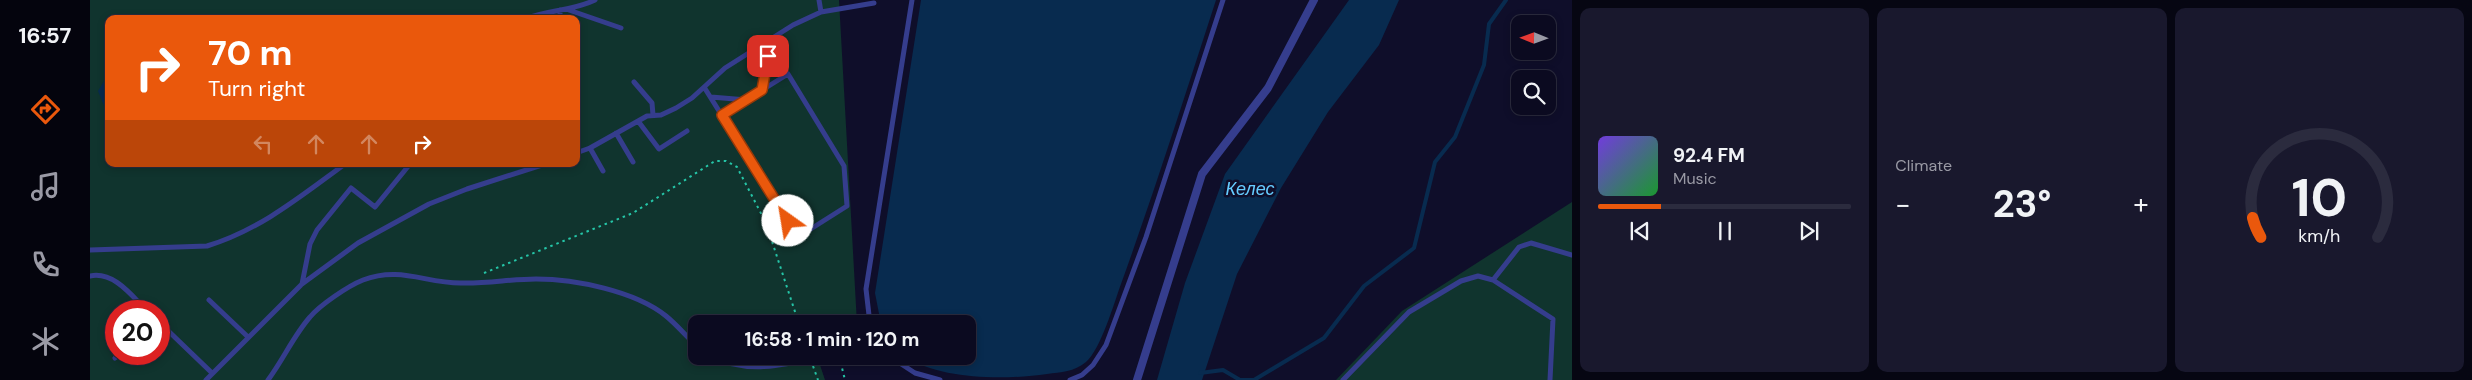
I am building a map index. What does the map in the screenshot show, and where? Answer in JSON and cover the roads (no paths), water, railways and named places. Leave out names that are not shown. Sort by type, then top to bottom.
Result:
[{"type":"street","points":[[1137,380],[1202,174],[1268,88],[1314,0]]},
{"type":"lane","points":[[534,15],[595,0]]},
{"type":"lane","points":[[819,0],[821,12]]},
{"type":"lane","points":[[869,315],[866,290],[912,0]]},
{"type":"lane","points":[[1070,380],[1082,375],[1093,365],[1106,345],[1146,237],[1223,0]]},
{"type":"lane","points":[[580,152],[590,148],[647,116],[661,115],[676,108],[725,68],[792,25],[821,12],[874,3]]},
{"type":"lane","points":[[563,9],[621,28]]},
{"type":"lane","points":[[561,15],[563,9]]},
{"type":"lane","points":[[572,11],[573,15]]},
{"type":"lane","points":[[762,90],[770,40]]},
{"type":"lane","points":[[704,87],[798,237],[847,206],[844,166],[788,74],[722,115]]},
{"type":"lane","points":[[634,82],[652,103],[653,115]]},
{"type":"lane","points":[[711,97],[747,100]]},
{"type":"lane","points":[[638,121],[660,149],[687,131]]},
{"type":"lane","points":[[616,133],[633,162]]},
{"type":"lane","points":[[590,148],[603,171]]},
{"type":"lane","points":[[90,250],[207,246],[226,240],[253,228],[341,167]]},
{"type":"lane","points":[[302,284],[310,244],[317,230],[351,188],[374,207],[407,167]]},
{"type":"lane","points":[[206,380],[302,284],[358,243],[429,204],[467,189],[535,167]]},
{"type":"lane","points":[[1493,280],[1519,247],[1531,243],[1572,255]]},
{"type":"lane","points":[[268,380],[310,317],[327,302],[362,280],[382,275],[411,274],[459,283],[537,279],[572,282],[613,291],[641,302],[666,315],[688,337]]},
{"type":"lane","points":[[90,276],[103,275],[115,280],[136,300]]},
{"type":"lane","points":[[1343,380],[1409,312],[1461,281],[1478,276],[1493,280],[1553,319],[1550,380]]},
{"type":"lane","points":[[209,300],[248,337]]},
{"type":"lane","points":[[170,334],[212,373]]},
{"type":"lane","points":[[733,365],[753,368],[785,365]]},
{"type":"lane","points":[[900,365],[915,373],[940,380]]},
{"type":"water","points":[[921,0],[1216,0],[1134,249],[1097,347],[1086,362],[1077,368],[1067,371],[1030,376],[973,376],[936,370],[922,365],[976,365],[976,315],[879,315],[875,293]]},
{"type":"water","name":"Келес","points":[[1349,0],[1399,0],[1379,45],[1328,112],[1281,188],[1237,274],[1202,380],[1157,380],[1185,283],[1225,174]]},
{"type":"water","points":[[105,80],[105,108],[98,91]]},
{"type":"waterway","points":[[1200,373],[1223,370],[1240,380],[1254,380],[1324,338],[1364,286],[1414,248],[1435,162],[1455,137],[1484,65],[1489,24],[1506,0]]}]
